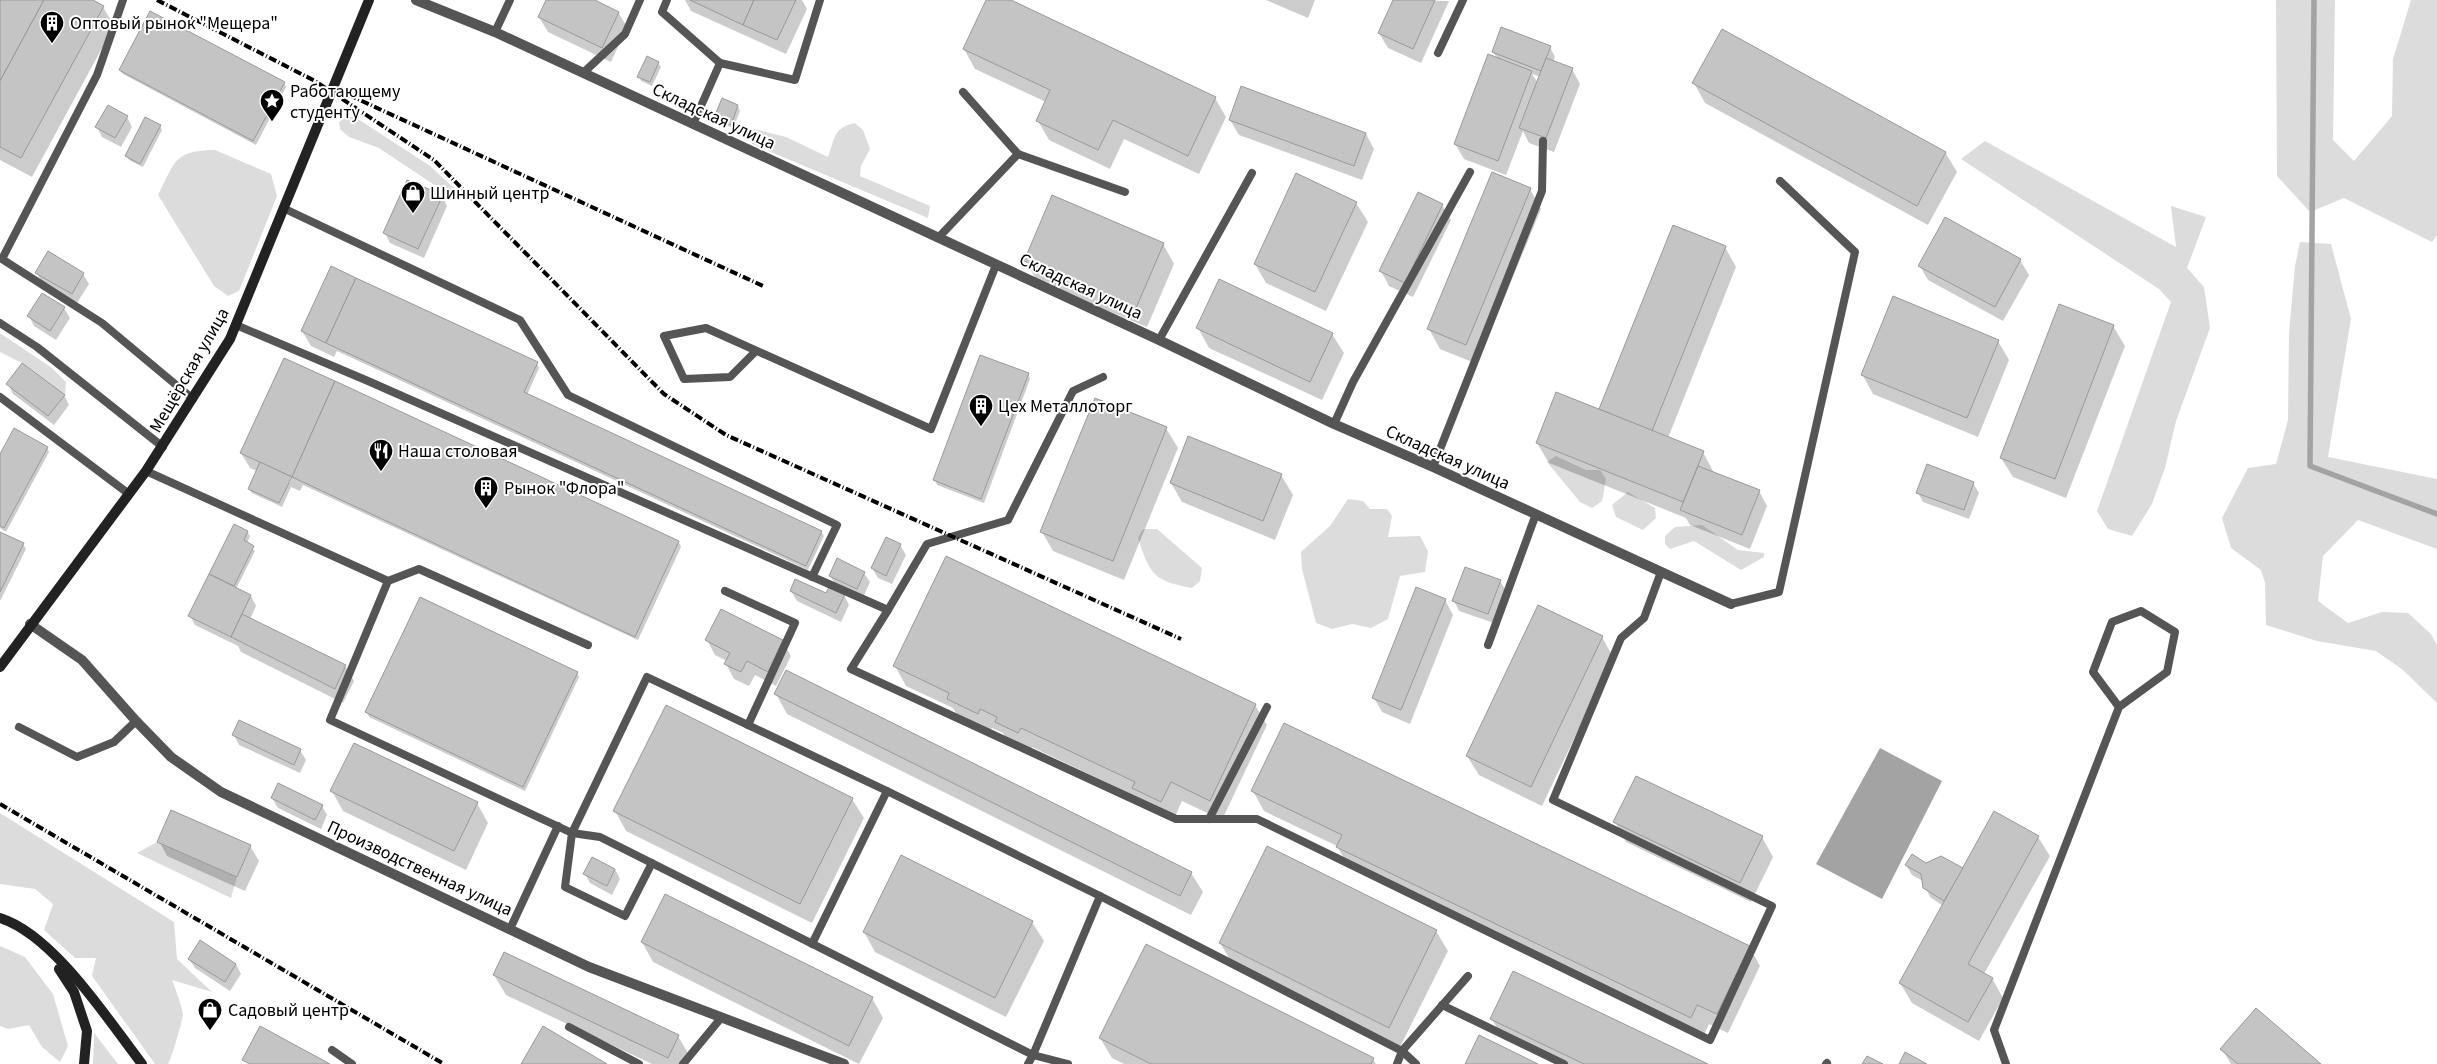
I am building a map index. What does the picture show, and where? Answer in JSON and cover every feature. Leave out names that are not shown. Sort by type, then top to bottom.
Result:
[{"type":"main road","name":"Мещёрская улица","points":[[0,667],[163,447],[236,325],[369,0]]},
{"type":"main road","points":[[0,918],[12,922],[43,945],[83,986],[142,1064]]},
{"type":"main road","points":[[43,945],[74,992],[87,1031],[84,1064]]},
{"type":"street","name":"Складская улица","points":[[416,0],[494,32],[1159,340],[1334,424],[1433,467],[1731,604]]},
{"type":"street","name":"Производственная улица","points":[[30,624],[82,660],[171,757],[221,792],[589,967],[833,1062],[844,1064]]},
{"type":"lane","points":[[123,0],[97,74],[1,258],[102,323],[193,399]]},
{"type":"lane","points":[[494,32],[510,0]]},
{"type":"lane","points":[[583,73],[625,34],[640,0]]},
{"type":"lane","points":[[667,0],[662,12],[720,63],[795,80],[820,0]]},
{"type":"lane","points":[[1438,53],[1463,0]]},
{"type":"lane","points":[[693,124],[720,63]]},
{"type":"lane","points":[[962,92],[1018,154],[1125,192]]},
{"type":"lane","points":[[1433,467],[1542,190],[1543,141]]},
{"type":"lane","points":[[938,238],[1018,154]]},
{"type":"lane","points":[[1334,424],[1353,382],[1470,172]]},
{"type":"lane","points":[[1159,340],[1252,173]]},
{"type":"lane","points":[[1731,604],[1779,592],[1855,252],[1780,181]]},
{"type":"lane","points":[[283,208],[520,320],[568,395],[836,525],[812,577]]},
{"type":"lane","points":[[755,352],[730,377],[684,379],[664,336],[706,328],[755,352],[931,429],[996,265]]},
{"type":"lane","points":[[0,323],[37,347],[163,447]]},
{"type":"lane","points":[[236,325],[368,381],[888,610]]},
{"type":"lane","points":[[1103,377],[1072,391],[1008,520],[927,544],[851,669],[1176,819],[1257,819],[1710,1040],[1772,906],[1553,800],[1621,638],[1644,618],[1661,572]]},
{"type":"lane","points":[[0,397],[129,494]]},
{"type":"lane","points":[[146,471],[388,581],[419,569],[588,645]]},
{"type":"lane","points":[[1488,645],[1536,514]]},
{"type":"lane","points":[[388,581],[330,720],[572,833],[600,837],[1033,1055],[1068,1064]]},
{"type":"lane","points":[[725,591],[795,623],[748,725]]},
{"type":"lane","points":[[2006,1064],[1994,1030],[2118,707],[2167,672],[2175,632],[2142,611],[2112,622],[2093,672],[2118,707]]},
{"type":"lane","points":[[652,864],[625,916],[565,887],[572,833],[648,677],[887,791],[1100,896],[1402,1051],[1416,1064]]},
{"type":"lane","points":[[1209,819],[1266,707]]},
{"type":"lane","points":[[19,728],[77,757],[114,742],[136,721]]},
{"type":"lane","points":[[812,944],[887,791]]},
{"type":"lane","points":[[510,929],[558,826]]},
{"type":"lane","points":[[1028,1064],[1100,896]]},
{"type":"lane","points":[[1396,1064],[1402,1051],[1468,976]]},
{"type":"lane","points":[[1442,1005],[1564,1064]]},
{"type":"lane","points":[[683,1064],[722,1018]]},
{"type":"lane","points":[[569,1026],[638,1064]]},
{"type":"lane","points":[[332,1050],[352,1064]]},
{"type":"shaded area","points":[[2276,0],[2335,0],[2333,140],[2354,161],[2392,116],[2393,59],[2411,0],[2437,0],[2437,235],[2432,242],[2344,198],[2310,212],[2277,176]]},
{"type":"shaded area","points":[[347,117],[355,117],[430,166],[455,189],[442,190],[379,148],[349,137],[340,129],[339,122]]},
{"type":"shaded area","points":[[855,123],[863,130],[870,149],[861,166],[860,176],[930,206],[928,218],[752,144],[754,129],[786,137],[828,157],[839,131]]},
{"type":"shaded area","points":[[1985,141],[2176,247],[2171,206],[2206,217],[2187,268],[2204,287],[2210,328],[2176,421],[2165,468],[2152,504],[2132,536],[2108,529],[2097,511],[2171,302],[2159,289],[1961,159]]},
{"type":"shaded area","points":[[215,150],[271,174],[277,196],[239,291],[228,296],[214,286],[158,195],[173,166],[183,156],[201,151]]},
{"type":"shaded area","points":[[2300,242],[2331,244],[2351,319],[2328,457],[2437,479],[2437,549],[2358,520],[2323,556],[2318,601],[2348,623],[2382,612],[2408,613],[2431,634],[2437,645],[2437,703],[2403,670],[2376,651],[2317,641],[2266,625],[2265,583],[2261,570],[2231,548],[2222,518],[2248,468],[2276,464],[2288,420],[2289,333],[2295,266]]},
{"type":"shaded area","points":[[0,333],[52,368],[66,382],[65,395],[22,363],[0,352]]},
{"type":"shaded area","points":[[1556,456],[1586,470],[1600,470],[1606,479],[1602,501],[1592,508],[1580,502],[1547,462]]},
{"type":"shaded area","points":[[1628,492],[1655,508],[1656,518],[1643,530],[1616,517],[1612,505]]},
{"type":"shaded area","points":[[1348,499],[1363,501],[1370,509],[1387,509],[1392,516],[1388,537],[1420,536],[1428,551],[1425,572],[1400,576],[1388,619],[1371,628],[1352,624],[1332,629],[1316,623],[1302,569],[1301,552],[1330,526]]},
{"type":"shaded area","points":[[1702,525],[1738,550],[1764,553],[1764,557],[1741,570],[1694,541],[1670,549],[1665,544],[1665,536],[1675,527]]},
{"type":"shaded area","points":[[1143,529],[1157,529],[1202,568],[1200,581],[1192,588],[1161,579],[1155,574],[1146,560],[1138,538]]},
{"type":"shaded area","points":[[1880,748],[1942,781],[1882,899],[1816,864]]},
{"type":"shaded area","points":[[0,813],[174,922],[177,959],[212,992],[172,980],[183,1015],[168,1064],[155,1064],[92,976],[96,958],[75,958],[44,930],[53,904],[35,889],[0,884]]},
{"type":"shaded area","points":[[157,842],[237,877],[231,898],[137,853]]},
{"type":"shaded area","points":[[0,946],[25,957],[53,994],[68,1046],[60,1062],[42,1047],[29,1025],[8,1029],[0,1026]]},
{"type":"shaded area","points":[[94,1033],[118,1064],[93,1064]]},
{"type":"building","points":[[0,0],[44,0],[0,81]]},
{"type":"building","name":"Оптовый рынок \"Мещера\"","points":[[44,0],[93,0],[104,6],[21,158],[0,147],[0,81]]},
{"type":"building","points":[[546,0],[595,0],[619,12],[602,48],[538,17]]},
{"type":"building","points":[[690,0],[754,0],[743,25]]},
{"type":"building","points":[[754,0],[796,0],[777,40],[743,25]]},
{"type":"building","points":[[986,0],[1011,0],[1216,97],[1188,156],[1113,120],[1098,150],[1036,121],[1050,90],[963,49]]},
{"type":"building","points":[[1393,0],[1435,0],[1413,49],[1378,33]]},
{"type":"building","points":[[150,11],[285,82],[253,141],[119,70]]},
{"type":"building","points":[[1501,27],[1551,46],[1541,71],[1492,52]]},
{"type":"building","points":[[1722,29],[1946,152],[1917,206],[1692,83]]},
{"type":"building","points":[[1488,54],[1532,71],[1498,161],[1454,144]]},
{"type":"building","points":[[647,56],[659,62],[650,82],[637,77]]},
{"type":"building","points":[[1546,58],[1573,68],[1546,138],[1519,128]]},
{"type":"building","points":[[1241,86],[1366,133],[1354,166],[1229,120]]},
{"type":"building","points":[[722,98],[738,105],[731,125],[714,118]]},
{"type":"building","points":[[108,105],[128,116],[115,138],[95,127]]},
{"type":"building","points":[[145,117],[161,125],[140,164],[125,156]]},
{"type":"building","points":[[1492,172],[1531,188],[1466,345],[1427,329]]},
{"type":"building","points":[[1296,173],[1357,202],[1315,292],[1254,264]]},
{"type":"building","name":"Шинный центр","points":[[407,180],[443,195],[418,249],[383,233]]},
{"type":"building","points":[[1418,192],[1443,204],[1405,283],[1379,271]]},
{"type":"building","points":[[1052,195],[1164,243],[1136,308],[1024,261]]},
{"type":"building","points":[[1945,217],[2021,259],[1995,307],[1918,266]]},
{"type":"building","points":[[1673,225],[1726,246],[1652,431],[1599,409]]},
{"type":"building","points":[[48,251],[84,273],[72,294],[35,273]]},
{"type":"building","points":[[331,266],[356,278],[326,343],[301,331]]},
{"type":"building","points":[[356,278],[538,362],[524,392],[822,531],[806,566],[326,343]]},
{"type":"building","points":[[1219,279],[1333,333],[1310,382],[1196,328]]},
{"type":"building","points":[[42,293],[65,307],[50,331],[27,316]]},
{"type":"building","points":[[1893,296],[1999,340],[1967,418],[1861,375]]},
{"type":"building","points":[[2059,304],[2114,325],[2055,479],[2000,458]]},
{"type":"building","name":"Цех Металлоторг","points":[[980,355],[1029,373],[981,499],[933,480]]},
{"type":"building","points":[[284,358],[335,381],[292,477],[240,453]]},
{"type":"building","points":[[22,363],[65,395],[48,416],[6,384]]},
{"type":"building","name":"Рынок \"Флора\"","points":[[335,381],[679,541],[635,637],[292,477]]},
{"type":"building","points":[[1556,392],[1704,451],[1683,502],[1536,443]]},
{"type":"building","points":[[1095,398],[1167,427],[1113,561],[1040,532]]},
{"type":"building","points":[[14,428],[48,447],[4,528],[0,526],[0,454]]},
{"type":"building","points":[[1188,436],[1282,474],[1263,521],[1170,483]]},
{"type":"building","points":[[260,462],[292,477],[279,503],[248,489]]},
{"type":"building","points":[[1927,464],[1974,482],[1964,510],[1916,493]]},
{"type":"building","points":[[1698,466],[1760,490],[1742,535],[1680,510]]},
{"type":"building","points":[[234,524],[248,531],[244,540],[254,546],[234,586],[209,574]]},
{"type":"building","points":[[0,532],[24,543],[0,592]]},
{"type":"building","points":[[886,537],[901,544],[886,576],[871,568]]},
{"type":"building","points":[[946,556],[1256,704],[1210,801],[1171,782],[1161,802],[1132,788],[1135,782],[1021,728],[1018,733],[995,722],[997,717],[980,709],[978,714],[947,699],[949,693],[893,666]]},
{"type":"building","points":[[837,558],[865,572],[857,589],[829,576]]},
{"type":"building","points":[[1465,567],[1501,580],[1488,614],[1452,601]]},
{"type":"building","points":[[209,574],[251,595],[231,637],[188,616]]},
{"type":"building","points":[[795,579],[826,593],[829,587],[845,594],[836,613],[790,591]]},
{"type":"building","points":[[1416,587],[1446,599],[1401,710],[1372,698]]},
{"type":"building","points":[[420,597],[578,672],[523,787],[365,712]]},
{"type":"building","points":[[1538,605],[1603,636],[1531,787],[1466,756]]},
{"type":"building","points":[[721,609],[783,640],[768,672],[747,661],[741,672],[724,664],[730,653],[705,640]]},
{"type":"building","points":[[242,614],[346,665],[335,689],[231,637]]},
{"type":"building","points":[[786,670],[1192,872],[1180,896],[774,694]]},
{"type":"building","points":[[666,705],[853,798],[800,904],[613,811]]},
{"type":"building","points":[[239,720],[301,749],[294,765],[232,735]]},
{"type":"building","points":[[1284,723],[1750,946],[1717,1014],[1697,1005],[1691,1018],[1336,847],[1342,835],[1251,791]]},
{"type":"building","points":[[354,743],[478,802],[454,851],[330,791]]},
{"type":"building","points":[[1636,776],[1763,836],[1740,883],[1613,822]]},
{"type":"building","points":[[278,783],[323,805],[315,820],[271,798]]},
{"type":"building","points":[[171,810],[251,845],[237,877],[157,842]]},
{"type":"building","points":[[1994,811],[2039,836],[1968,964],[1993,978],[1968,1022],[1899,983]]},
{"type":"building","points":[[1267,846],[1437,930],[1389,1028],[1219,943]]},
{"type":"building","points":[[1912,854],[1926,863],[1941,856],[1963,868],[1944,901],[1923,888],[1921,874],[1905,865]]},
{"type":"building","points":[[901,855],[1033,921],[995,998],[863,932]]},
{"type":"building","points":[[592,857],[615,869],[607,886],[583,874]]},
{"type":"building","points":[[665,894],[873,997],[849,1046],[641,942]]},
{"type":"building","points":[[200,940],[236,964],[225,982],[188,959]]},
{"type":"building","points":[[1146,944],[1374,1058],[1371,1064],[1151,1064],[1099,1038]]},
{"type":"building","points":[[504,952],[679,1035],[668,1058],[493,975]]},
{"type":"building","points":[[1513,971],[1708,1064],[1584,1064],[1490,1019]]},
{"type":"building","points":[[2256,1008],[2321,1064],[2238,1064],[2220,1049]]},
{"type":"building","points":[[260,1026],[330,1064],[250,1064],[242,1060]]},
{"type":"building","points":[[543,1026],[607,1064],[521,1064]]},
{"type":"building","points":[[1479,1035],[1538,1064],[1465,1064]]},
{"type":"building","points":[[1905,1052],[1927,1064],[1899,1064]]},
{"type":"building","points":[[1867,1056],[1883,1064],[1862,1064]]},
{"type":"waterway","points":[[2314,0],[2310,466],[2437,514]]},
{"type":"railway","points":[[157,0],[315,81],[434,160],[664,394],[726,435],[1181,639]]},
{"type":"railway","points":[[336,89],[763,286]]},
{"type":"railway","points":[[0,804],[444,1064]]},
{"type":"place","name":"Оптовый рынок \"Мещера\"","points":[[52,44]]},
{"type":"place","name":"Работающему студенту","points":[[272,122]]},
{"type":"place","name":"Шинный центр","points":[[413,214]]},
{"type":"place","name":"Цех Металлоторг","points":[[981,427]]},
{"type":"place","name":"Наша столовая","points":[[381,472]]},
{"type":"place","name":"Рынок \"Флора\"","points":[[486,509]]},
{"type":"place","name":"Садовый центр","points":[[210,1031]]}]
